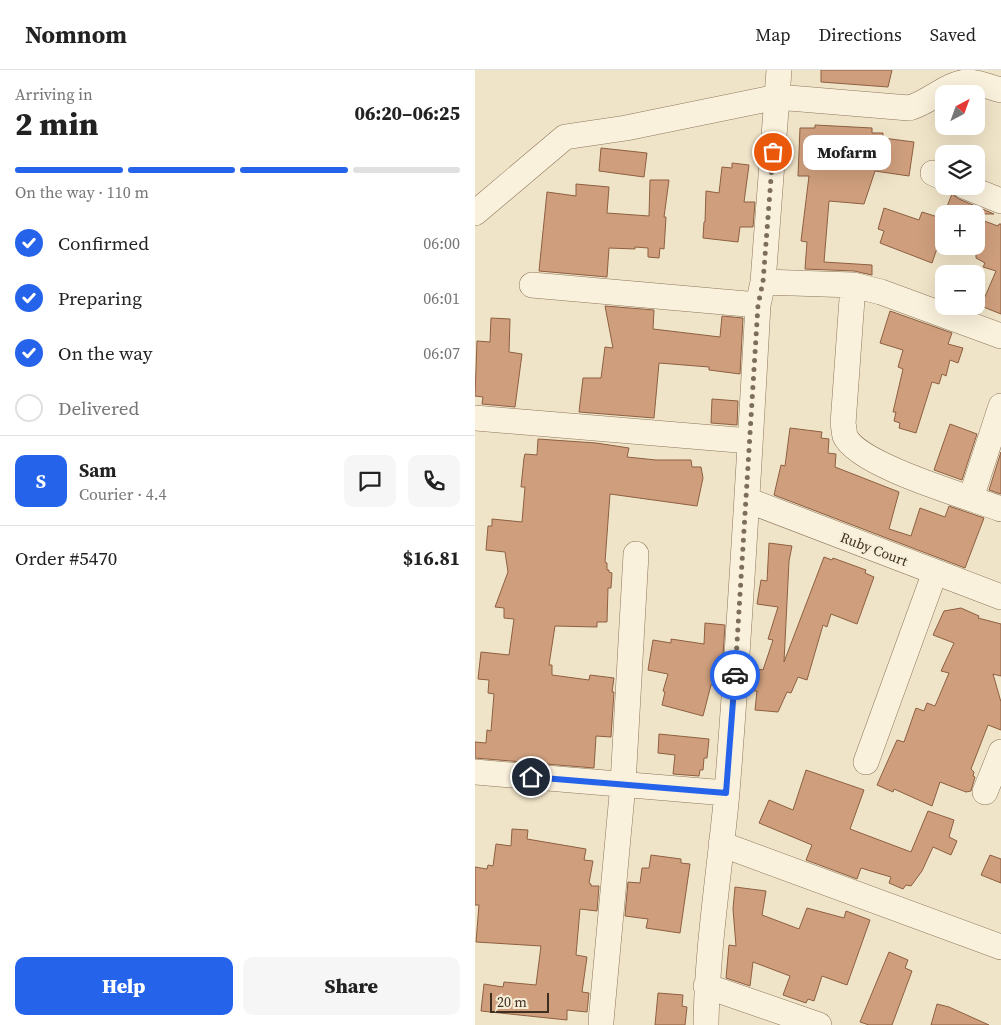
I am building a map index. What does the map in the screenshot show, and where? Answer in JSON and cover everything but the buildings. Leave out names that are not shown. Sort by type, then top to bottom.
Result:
[{"type":"street","points":[[706,1025],[706,986],[726,793],[760,293],[779,70]]},
{"type":"street","points":[[475,213],[565,137],[626,128],[777,97],[909,108],[919,106],[954,85],[968,81],[1001,90]]},
{"type":"street","points":[[985,195],[1001,201]]},
{"type":"street","points":[[532,285],[760,293],[853,286],[881,292],[1001,336]]},
{"type":"street","points":[[853,286],[843,424],[845,436],[855,448],[871,459],[894,470],[1001,509]]},
{"type":"street","points":[[971,498],[1001,406]]},
{"type":"street","points":[[475,418],[750,441]]},
{"type":"street","name":"Ruby Court","points":[[747,500],[1001,597]]},
{"type":"street","points":[[601,1021],[623,784],[636,554]]},
{"type":"street","points":[[866,762],[935,572]]},
{"type":"street","points":[[985,792],[1001,752]]},
{"type":"street","points":[[475,772],[726,793]]},
{"type":"street","points":[[721,844],[1001,947]]},
{"type":"street","points":[[706,986],[819,1025]]},
{"type":"way so far","points":[[735,675],[758,305],[763,282],[773,152]]},
{"type":"place","name":"Mofarm","points":[[773,152]]},
{"type":"route","points":[[531,777],[726,793],[735,675]]}]
